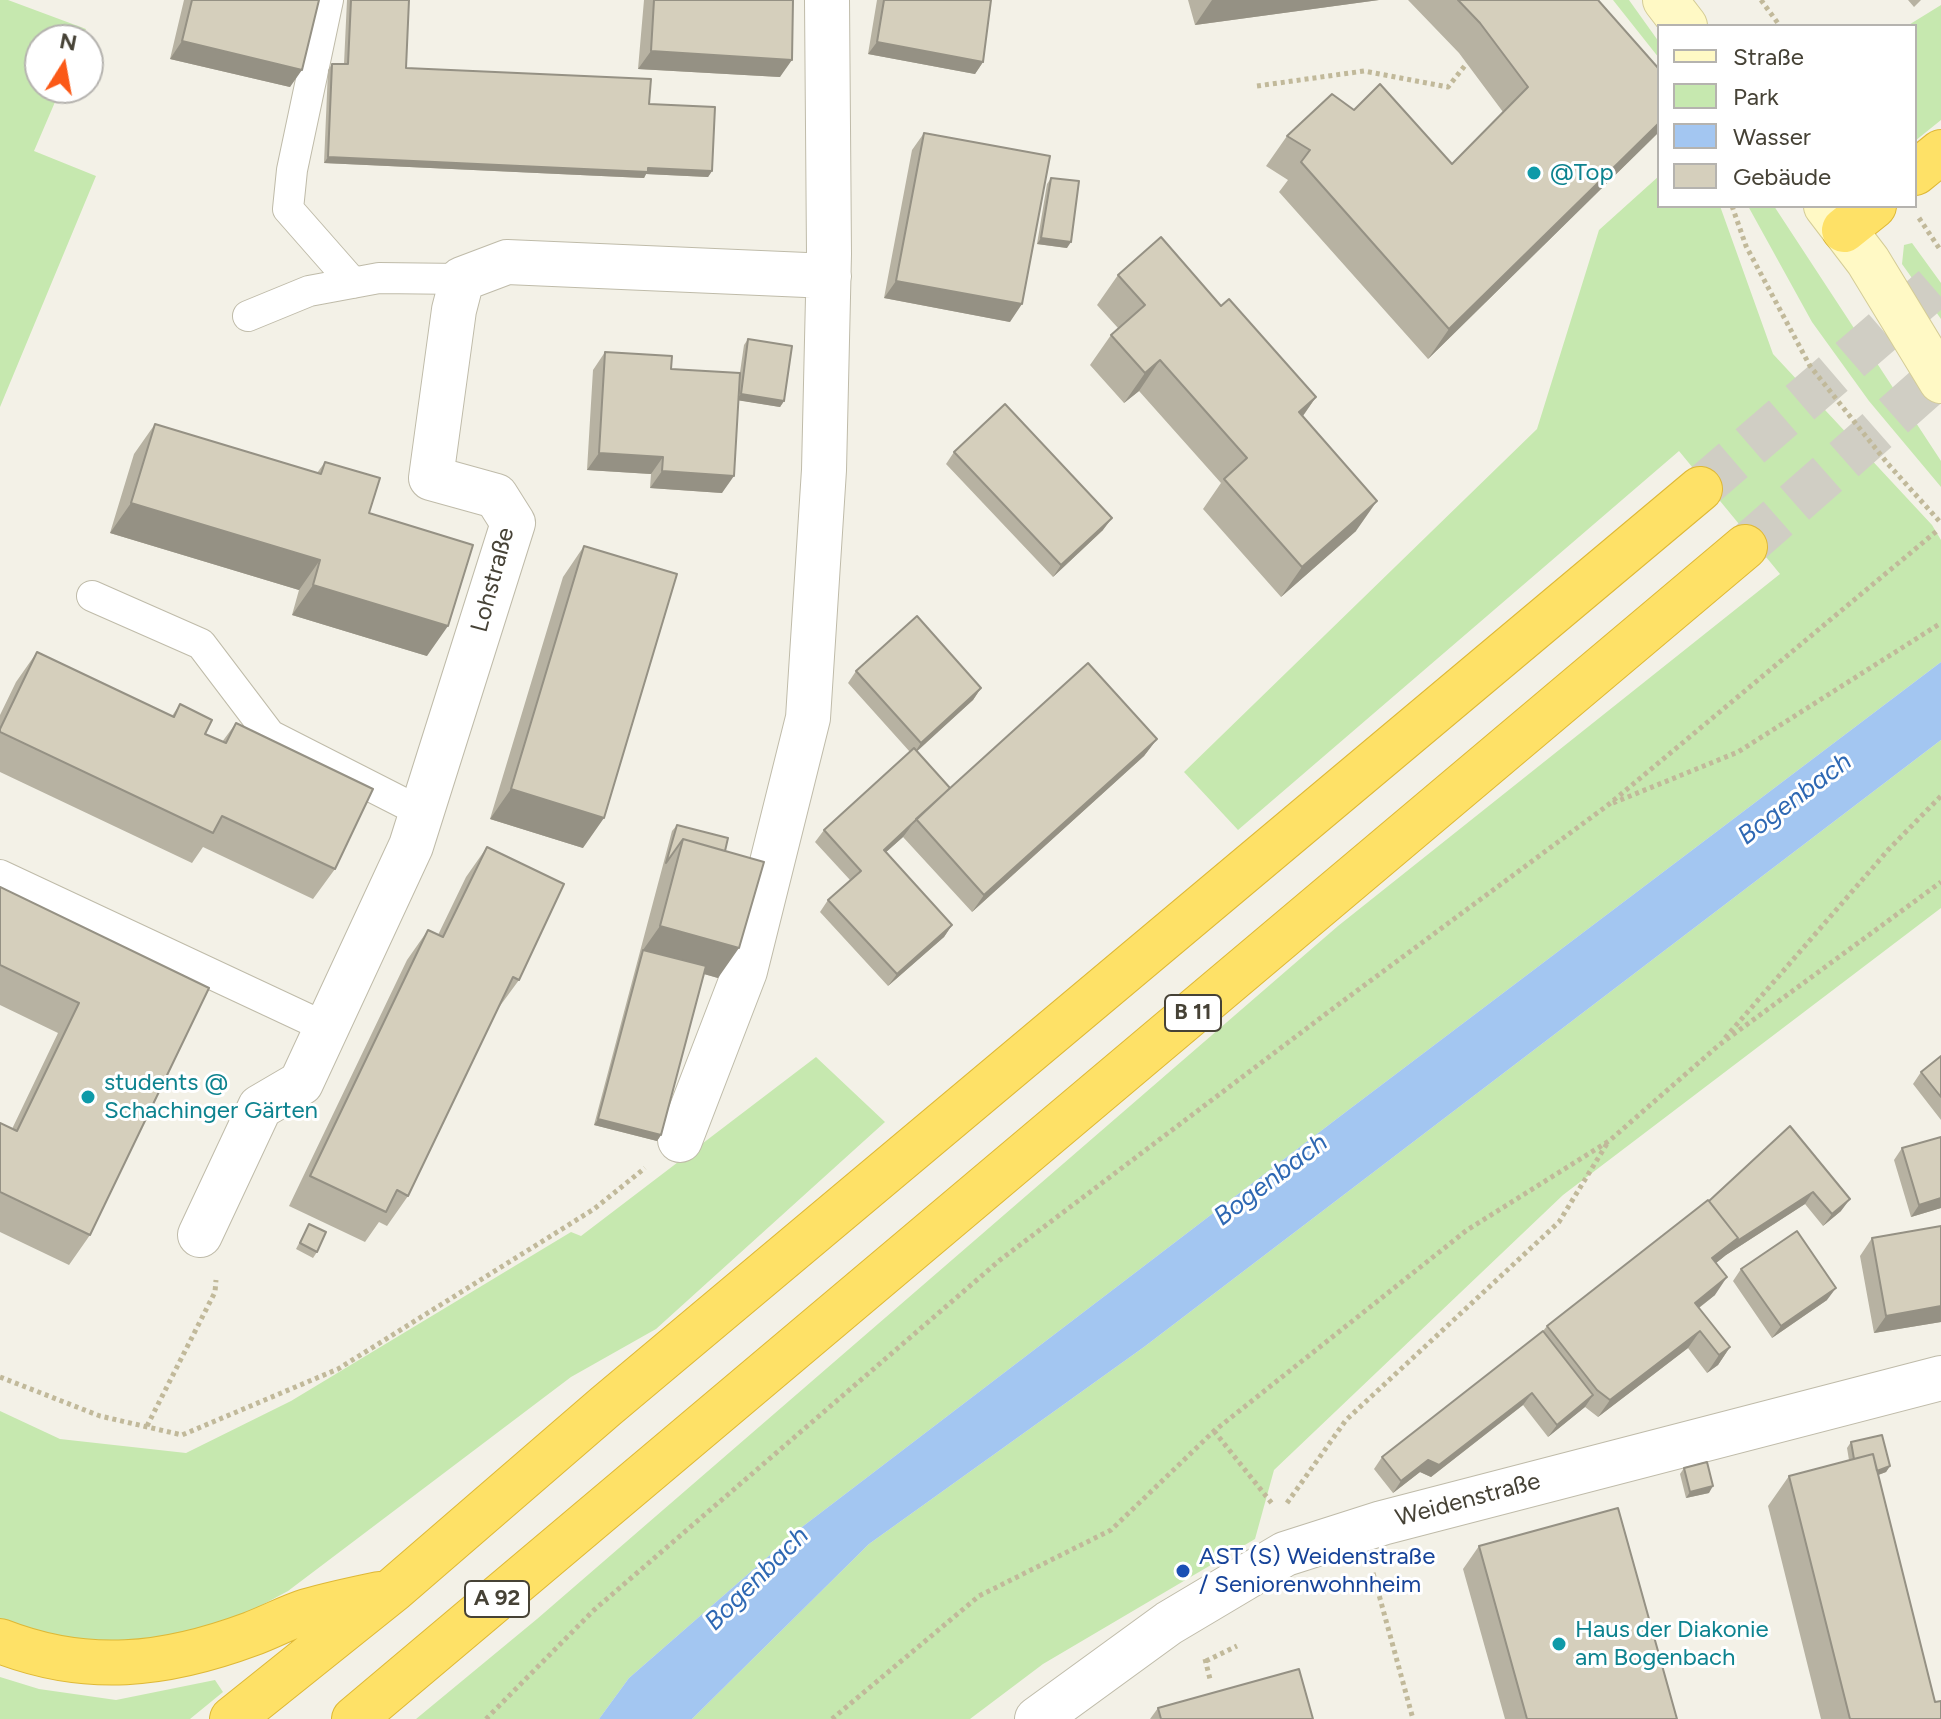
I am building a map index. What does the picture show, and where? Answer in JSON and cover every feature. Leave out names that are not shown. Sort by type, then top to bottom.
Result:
[{"type":"highway","points":[[1917,171],[1941,152]]},
{"type":"highway","points":[[232,1719],[393,1590],[606,1406],[1700,489]]},
{"type":"highway","name":"B 11","points":[[640,1480],[1745,547]]},
{"type":"highway","name":"A 92","points":[[354,1719],[640,1480]]},
{"type":"highway","points":[[0,1641],[68,1659],[114,1664],[156,1661],[200,1651],[305,1612],[393,1590]]},
{"type":"street","points":[[680,1140],[745,971],[808,718],[824,470],[829,276],[827,0]]},
{"type":"street","points":[[1665,0],[1683,24]]},
{"type":"street","points":[[1848,214],[1868,261],[1941,381]]},
{"type":"street","points":[[462,279],[507,262],[829,276]]},
{"type":"street","name":"Lohstraße","points":[[200,1235],[260,1107],[301,1083],[411,846],[513,523],[496,496],[431,478],[454,310],[462,279]]},
{"type":"street","name":"Weidenstraße","points":[[1037,1719],[1169,1623],[1285,1554],[1362,1530],[1941,1378]]},
{"type":"lane","points":[[328,0],[292,170],[288,209],[353,283]]},
{"type":"lane","points":[[248,316],[309,291],[379,278],[462,279]]},
{"type":"lane","points":[[92,596],[201,644],[270,735],[423,813]]},
{"type":"lane","points":[[0,875],[327,1028]]},
{"type":"path","points":[[1761,0],[1779,24]]},
{"type":"path","points":[[1257,86],[1364,71],[1448,87],[1467,63]]},
{"type":"path","points":[[1733,208],[1746,246],[1810,366],[1888,464],[1941,523]]},
{"type":"path","points":[[1912,208],[1941,251]]},
{"type":"path","points":[[486,1719],[594,1610],[1000,1260],[1608,805],[1938,530]]},
{"type":"path","points":[[1608,805],[1738,752],[1941,623]]},
{"type":"path","points":[[1719,1045],[1889,849],[1941,796]]},
{"type":"path","points":[[832,1719],[979,1596],[1111,1530],[1214,1431],[1467,1230],[1609,1141],[1719,1045],[1941,882]]},
{"type":"path","points":[[0,1377],[100,1416],[182,1435],[338,1369],[594,1209],[680,1140]]},
{"type":"path","points":[[1214,1431],[1280,1513],[1346,1420],[1559,1222],[1609,1141]]},
{"type":"path","points":[[147,1426],[217,1285],[200,1235]]},
{"type":"path","points":[[1362,1530],[1413,1719]]},
{"type":"green space","points":[[0,0],[8,0],[73,24],[24,24],[24,104],[54,104],[34,151],[96,176],[0,407]]},
{"type":"green space","points":[[1613,0],[1629,0],[1657,39],[1657,55]]},
{"type":"green space","points":[[1941,5],[1941,120],[1917,139],[1917,24],[1910,24]]},
{"type":"green space","points":[[1657,178],[1657,208],[1721,208],[1773,354],[1932,525],[1941,540],[1941,662],[802,1527],[629,1678],[599,1719],[416,1719],[537,1619],[1338,926],[1780,574],[1679,451],[1238,830],[1184,772],[1537,429],[1599,230]]},
{"type":"green space","points":[[1749,208],[1775,208],[1941,461],[1941,487],[1869,401],[1812,322]]},
{"type":"green space","points":[[1912,243],[1941,283],[1941,319],[1902,264],[1904,245]]},
{"type":"green space","points":[[1941,740],[1941,908],[1563,1195],[1274,1470],[1255,1539],[1043,1664],[970,1719],[692,1719],[869,1544],[1144,1347]]},
{"type":"green space","points":[[816,1057],[885,1122],[656,1329],[571,1377],[288,1591],[208,1634],[118,1651],[0,1622],[0,1411],[60,1439],[186,1453],[291,1401],[571,1232],[581,1236]]},
{"type":"green space","points":[[0,1677],[39,1689],[116,1700],[215,1680],[223,1692],[190,1719],[0,1719]]},
{"type":"water","name":"Bogenbach","points":[[1941,662],[1941,740],[1144,1347],[869,1544],[692,1719],[599,1719],[629,1678],[802,1527]]},
{"type":"building","points":[[192,0],[319,0],[302,70],[182,41]]},
{"type":"building","points":[[351,0],[409,0],[406,68],[651,79],[649,104],[715,107],[712,171],[648,168],[648,172],[328,157],[332,64],[348,64]]},
{"type":"building","points":[[654,0],[793,0],[792,60],[651,51]]},
{"type":"building","points":[[884,0],[991,0],[983,62],[877,42]]},
{"type":"building","name":"@Top","points":[[1458,0],[1598,0],[1657,67],[1657,125],[1449,329],[1301,162],[1310,150],[1287,136],[1332,94],[1354,110],[1380,84],[1452,164],[1528,87],[1480,23]]},
{"type":"building","points":[[924,133],[1050,156],[1022,304],[896,281]]},
{"type":"building","points":[[1051,178],[1079,181],[1071,242],[1041,238]]},
{"type":"building","points":[[1161,237],[1221,306],[1229,299],[1316,397],[1299,412],[1377,501],[1302,567],[1224,479],[1247,458],[1160,360],[1145,373],[1111,335],[1145,305],[1118,275]]},
{"type":"building","points":[[748,339],[792,346],[784,401],[741,394]]},
{"type":"building","points":[[605,352],[672,356],[671,369],[740,373],[734,476],[662,471],[663,457],[599,453]]},
{"type":"building","points":[[1005,404],[1112,518],[1061,565],[954,452]]},
{"type":"building","points":[[155,424],[321,474],[325,462],[380,478],[369,513],[473,545],[448,626],[313,585],[320,560],[131,503]]},
{"type":"building","points":[[584,546],[677,574],[604,818],[511,789]]},
{"type":"building","points":[[917,616],[981,688],[921,743],[856,671]]},
{"type":"building","points":[[37,652],[174,717],[180,704],[212,720],[205,734],[226,743],[236,723],[373,789],[335,869],[222,816],[213,833],[0,732]]},
{"type":"building","points":[[1088,663],[1157,739],[984,895],[916,819]]},
{"type":"building","points":[[914,748],[950,788],[884,850],[952,925],[897,974],[828,900],[861,871],[824,830]]},
{"type":"building","points":[[677,825],[728,838],[725,851],[683,839],[666,863]]},
{"type":"building","points":[[683,839],[764,862],[739,948],[660,926]]},
{"type":"building","points":[[487,847],[564,884],[519,980],[513,977],[408,1196],[397,1190],[386,1212],[310,1176],[428,930],[443,937]]},
{"type":"building","name":"students @ Schachinger Gärten","points":[[0,887],[209,988],[90,1235],[0,1192],[0,1123],[17,1131],[79,1003],[0,965]]},
{"type":"building","points":[[643,950],[706,966],[661,1135],[598,1119]]},
{"type":"building","points":[[1941,1056],[1941,1097],[1921,1072]]},
{"type":"building","points":[[1790,1126],[1850,1199],[1832,1214],[1813,1192],[1734,1243],[1738,1238],[1709,1201]]},
{"type":"building","points":[[1941,1137],[1941,1198],[1919,1205],[1902,1148]]},
{"type":"building","points":[[1708,1200],[1738,1238],[1712,1258],[1727,1277],[1695,1303],[1730,1347],[1719,1355],[1700,1331],[1610,1400],[1597,1390],[1547,1326]]},
{"type":"building","points":[[309,1224],[326,1232],[317,1252],[300,1243]]},
{"type":"building","points":[[1941,1226],[1941,1306],[1886,1316],[1872,1238]]},
{"type":"building","points":[[1797,1231],[1836,1288],[1781,1326],[1741,1269]]},
{"type":"building","points":[[1543,1331],[1593,1395],[1557,1425],[1532,1393],[1439,1465],[1428,1460],[1401,1481],[1382,1457]]},
{"type":"building","points":[[1882,1435],[1890,1466],[1877,1471],[1873,1454],[1854,1459],[1851,1442]]},
{"type":"building","points":[[1873,1454],[1935,1702],[1941,1701],[1941,1719],[1850,1719],[1789,1476]]},
{"type":"building","points":[[1707,1462],[1713,1486],[1690,1492],[1684,1468]]},
{"type":"building","name":"Haus der Diakonie am Bogenbach","points":[[1618,1508],[1677,1719],[1527,1719],[1479,1546]]},
{"type":"building","points":[[1299,1669],[1313,1719],[1161,1719],[1158,1708]]},
{"type":"tunnel","points":[[1700,489],[1941,281]]},
{"type":"tunnel","points":[[1745,547],[1941,374]]},
{"type":"place","name":"@Top","points":[[1534,173]]},
{"type":"place","name":"students @ Schachinger Gärten","points":[[88,1097]]},
{"type":"place","name":"AST (S) Weidenstraße / Seniorenwohnheim","points":[[1183,1571]]},
{"type":"place","name":"Haus der Diakonie am Bogenbach","points":[[1559,1644]]}]
